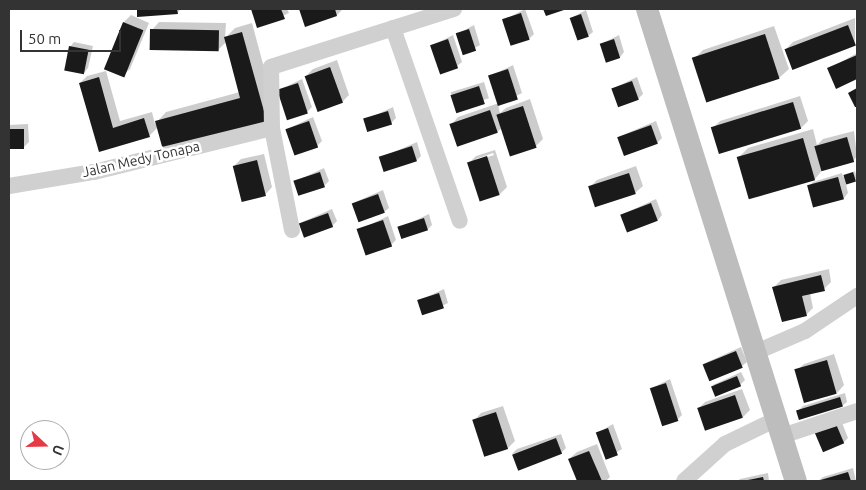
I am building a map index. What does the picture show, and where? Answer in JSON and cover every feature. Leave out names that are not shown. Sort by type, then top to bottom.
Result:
[{"type":"street","points":[[292,230],[272,128],[271,67],[454,9]]},
{"type":"street","points":[[646,9],[796,481]]},
{"type":"street","points":[[393,28],[460,221]]},
{"type":"street","name":"Jalan Medy Tonapa","points":[[9,186],[94,172],[272,128]]},
{"type":"street","points":[[756,352],[805,331],[857,296]]},
{"type":"street","points":[[684,481],[725,444],[779,428],[857,411]]},
{"type":"building","points":[[137,9],[177,9],[178,14],[137,17]]},
{"type":"building","points":[[251,9],[281,9],[285,19],[257,28]]},
{"type":"building","points":[[299,9],[335,9],[337,16],[305,27]]},
{"type":"building","points":[[543,9],[567,9],[546,16]]},
{"type":"building","points":[[521,13],[530,40],[511,46],[502,19]]},
{"type":"building","points":[[581,14],[589,37],[577,41],[570,18]]},
{"type":"building","points":[[123,22],[143,30],[124,78],[104,69]]},
{"type":"building","points":[[848,25],[856,46],[792,70],[785,49]]},
{"type":"building","points":[[150,29],[219,30],[219,51],[150,50]]},
{"type":"building","points":[[469,29],[476,51],[463,55],[456,33]]},
{"type":"building","points":[[242,32],[267,122],[163,150],[155,121],[240,98],[224,37]]},
{"type":"building","points":[[765,34],[780,79],[706,102],[692,58]]},
{"type":"building","points":[[448,39],[458,68],[440,74],[430,45]]},
{"type":"building","points":[[614,39],[620,58],[606,63],[600,44]]},
{"type":"building","points":[[69,46],[89,50],[84,74],[64,71]]},
{"type":"building","points":[[857,55],[857,79],[836,89],[827,68]]},
{"type":"building","points":[[330,67],[343,103],[318,112],[305,76]]},
{"type":"building","points":[[508,69],[518,99],[498,106],[488,75]]},
{"type":"building","points":[[99,77],[113,128],[144,118],[150,137],[99,152],[79,83]]},
{"type":"building","points":[[632,81],[639,100],[618,107],[611,89]]},
{"type":"building","points":[[298,83],[308,113],[287,120],[277,90]]},
{"type":"building","points":[[479,86],[485,104],[456,113],[450,95]]},
{"type":"building","points":[[857,88],[857,107],[855,107],[848,93]]},
{"type":"building","points":[[793,102],[801,129],[719,154],[711,127]]},
{"type":"building","points":[[523,106],[537,148],[510,156],[496,115]]},
{"type":"building","points":[[490,110],[498,133],[457,147],[449,124]]},
{"type":"building","points":[[388,111],[392,124],[367,132],[363,119]]},
{"type":"building","points":[[309,121],[318,147],[294,156],[285,129]]},
{"type":"building","points":[[651,125],[658,144],[624,156],[617,137]]},
{"type":"building","points":[[9,129],[24,129],[24,149],[9,149]]},
{"type":"building","points":[[847,137],[854,162],[821,171],[814,146]]},
{"type":"building","points":[[803,138],[815,180],[749,199],[737,157]]},
{"type":"building","points":[[412,146],[417,161],[384,172],[379,157]]},
{"type":"building","points":[[487,156],[500,195],[480,201],[467,162]]},
{"type":"building","points":[[257,160],[266,196],[242,202],[233,166]]},
{"type":"building","points":[[320,172],[325,187],[298,196],[293,181]]},
{"type":"building","points":[[853,172],[856,182],[846,184],[843,175]]},
{"type":"building","points":[[629,173],[636,194],[595,207],[588,186]]},
{"type":"building","points":[[838,177],[844,199],[813,207],[807,185]]},
{"type":"building","points":[[378,194],[385,213],[359,222],[352,204]]},
{"type":"building","points":[[651,203],[658,221],[627,233],[620,215]]},
{"type":"building","points":[[328,213],[333,227],[304,238],[299,224]]},
{"type":"building","points":[[424,218],[428,230],[401,239],[397,227]]},
{"type":"building","points":[[383,220],[392,246],[366,256],[357,229]]},
{"type":"building","points":[[821,275],[825,291],[802,296],[807,316],[782,322],[772,287]]},
{"type":"building","points":[[439,293],[444,308],[422,315],[417,300]]},
{"type":"building","points":[[736,351],[743,368],[709,381],[703,364]]},
{"type":"building","points":[[827,360],[837,394],[804,403],[794,369]]},
{"type":"building","points":[[737,376],[741,386],[715,397],[711,386]]},
{"type":"building","points":[[666,383],[678,421],[662,426],[650,388]]},
{"type":"building","points":[[735,395],[743,418],[705,431],[697,408]]},
{"type":"building","points":[[840,397],[843,407],[799,420],[796,410]]},
{"type":"building","points":[[496,412],[508,449],[484,457],[472,420]]},
{"type":"building","points":[[836,424],[844,443],[823,452],[815,433]]},
{"type":"building","points":[[608,428],[618,455],[606,460],[596,432]]},
{"type":"building","points":[[556,438],[562,454],[518,471],[512,455]]},
{"type":"building","points":[[589,451],[602,481],[577,481],[568,459]]},
{"type":"building","points":[[848,472],[851,481],[817,481]]},
{"type":"building","points":[[763,477],[764,481],[748,481],[748,480]]}]
